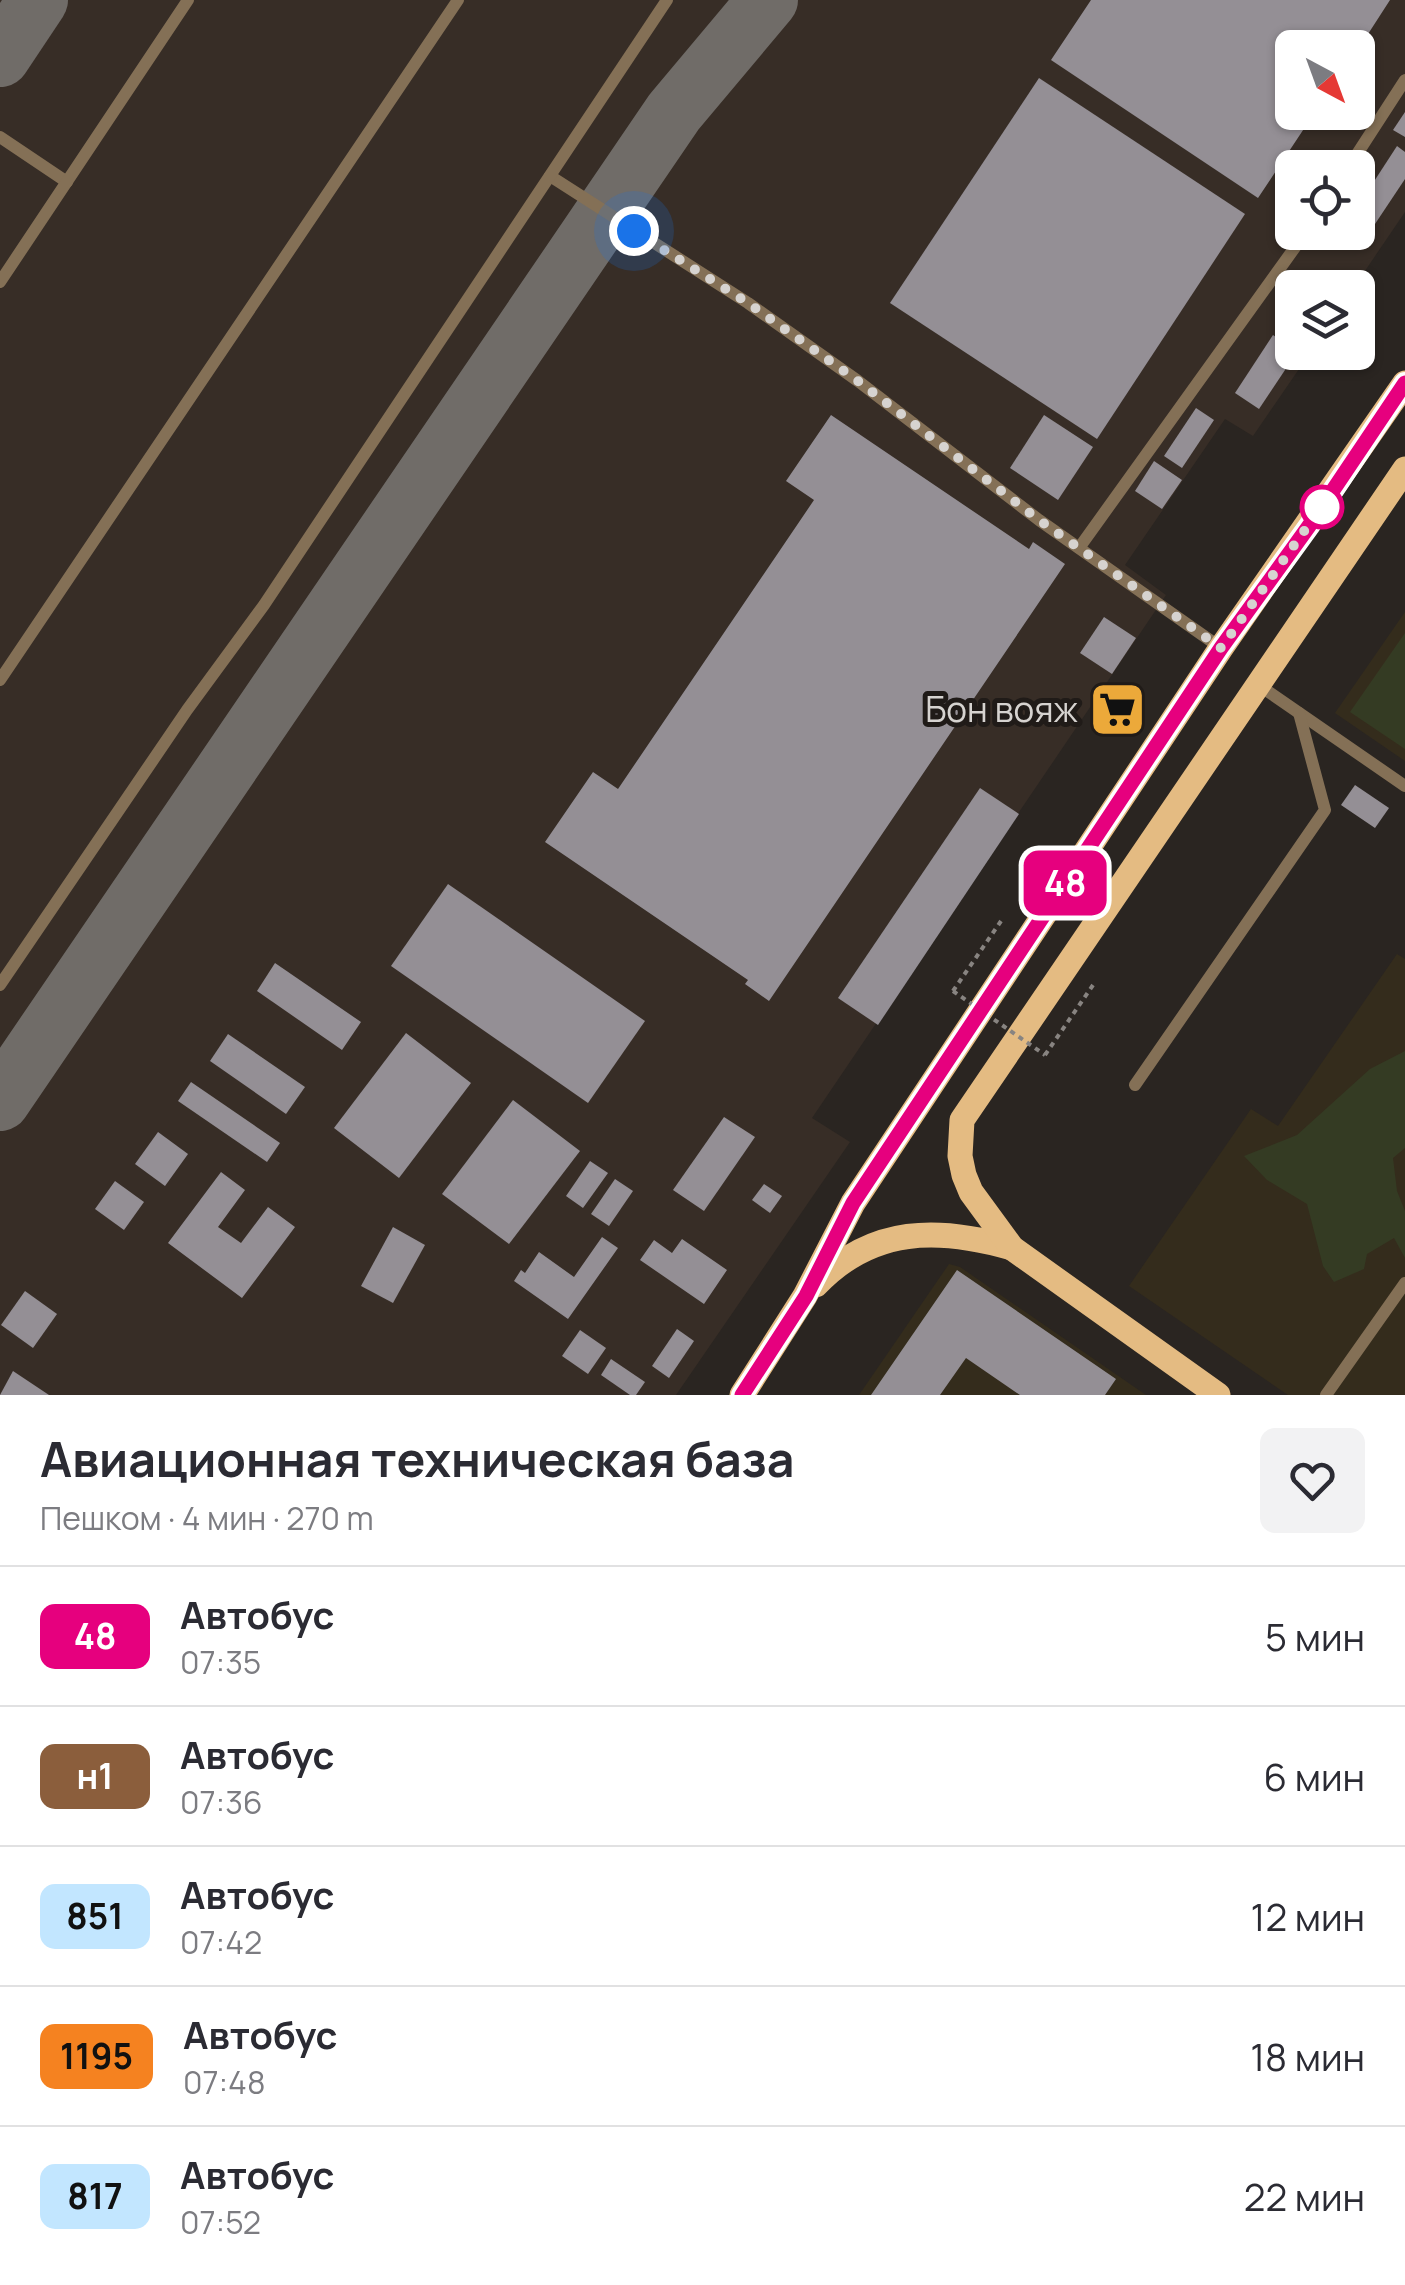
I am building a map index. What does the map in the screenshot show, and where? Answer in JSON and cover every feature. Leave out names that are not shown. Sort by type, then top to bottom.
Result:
[{"type":"main road","points":[[742,1395],[806,1296],[853,1203],[1221,648],[1405,383]]},
{"type":"main road","points":[[1218,1395],[1012,1248],[971,1192],[964,1175],[960,1156],[962,1120],[1405,469]]},
{"type":"main road","points":[[806,1296],[852,1256],[880,1242],[910,1235],[940,1233],[1012,1248]]},
{"type":"lane","points":[[0,282],[188,0]]},
{"type":"lane","points":[[0,680],[458,0]]},
{"type":"lane","points":[[0,985],[264,605],[667,0]]},
{"type":"lane","points":[[1360,150],[1405,80]]},
{"type":"lane","points":[[0,136],[67,182]]},
{"type":"lane","points":[[550,176],[748,303],[1221,648]]},
{"type":"lane","points":[[1079,548],[1293,250]]},
{"type":"lane","points":[[1260,686],[1405,786]]},
{"type":"lane","points":[[1135,1085],[1324,810],[1299,712]]},
{"type":"lane","points":[[1326,1395],[1404,1288]]},
{"type":"path","points":[[1001,921],[953,991],[1045,1054],[1093,985]]},
{"type":"shaded area","points":[[0,0],[1405,0],[1405,212],[1366,270],[1275,270],[1275,370],[1298,370],[1253,436],[1225,419],[1125,565],[1166,595],[812,1118],[850,1142],[676,1395],[0,1395]]},
{"type":"shaded area","points":[[1405,612],[1405,761],[1335,713]]},
{"type":"shaded area","points":[[1397,954],[1405,959],[1405,1395],[1288,1395],[1129,1286],[1251,1109],[1278,1126]]},
{"type":"shaded area","points":[[949,1264],[960,1267],[1146,1395],[859,1395]]},
{"type":"green space","points":[[1405,633],[1405,749],[1350,712]]},
{"type":"green space","points":[[1405,1051],[1405,1148],[1393,1158],[1397,1191],[1405,1211],[1405,1258],[1394,1238],[1367,1254],[1364,1269],[1334,1282],[1323,1266],[1307,1204],[1267,1180],[1244,1156],[1297,1135],[1370,1069]]},
{"type":"building","points":[[1091,0],[1390,0],[1371,30],[1275,30],[1275,130],[1303,130],[1290,150],[1275,150],[1275,172],[1258,198],[1051,60]]},
{"type":"building","points":[[1039,78],[1245,214],[1097,439],[890,303]]},
{"type":"building","points":[[1405,112],[1405,137],[1393,130]]},
{"type":"building","points":[[1397,146],[1405,152],[1405,179],[1375,224],[1375,180]]},
{"type":"building","points":[[1273,335],[1275,370],[1285,370],[1259,409],[1235,393]]},
{"type":"building","points":[[1196,408],[1214,420],[1182,468],[1164,456]]},
{"type":"building","points":[[831,415],[1029,549],[1033,542],[1065,564],[769,1001],[745,984],[748,980],[545,842],[593,772],[618,789],[814,500],[786,481]]},
{"type":"building","points":[[1044,415],[1093,447],[1058,500],[1010,468]]},
{"type":"building","points":[[1154,461],[1182,480],[1162,509],[1135,491]]},
{"type":"building","points":[[1104,617],[1136,638],[1112,674],[1080,653]]},
{"type":"building","name":"Бон вояж","points":[[1115,696],[1131,707],[1119,725],[1102,713]]},
{"type":"building","points":[[1355,785],[1389,808],[1375,828],[1341,805]]},
{"type":"building","points":[[980,788],[1019,814],[878,1025],[838,998]]},
{"type":"building","points":[[448,884],[645,1021],[588,1103],[391,966]]},
{"type":"building","points":[[275,963],[361,1022],[342,1050],[257,991]]},
{"type":"building","points":[[406,1033],[471,1083],[399,1178],[334,1128]]},
{"type":"building","points":[[228,1034],[305,1087],[286,1114],[210,1061]]},
{"type":"building","points":[[191,1082],[280,1143],[267,1162],[178,1101]]},
{"type":"building","points":[[513,1100],[580,1151],[509,1244],[442,1194]]},
{"type":"building","points":[[724,1117],[755,1137],[704,1211],[673,1190]]},
{"type":"building","points":[[158,1132],[188,1154],[165,1186],[135,1164]]},
{"type":"building","points":[[590,1161],[608,1173],[583,1208],[566,1196]]},
{"type":"building","points":[[221,1172],[245,1190],[218,1227],[241,1243],[268,1207],[295,1227],[242,1298],[168,1243]]},
{"type":"building","points":[[615,1179],[633,1191],[609,1226],[591,1214]]},
{"type":"building","points":[[115,1181],[144,1202],[124,1230],[95,1209]]},
{"type":"building","points":[[764,1184],[782,1196],[770,1213],[752,1200]]},
{"type":"building","points":[[393,1227],[425,1245],[393,1303],[361,1286]]},
{"type":"building","points":[[602,1237],[618,1248],[568,1319],[514,1281],[521,1270],[525,1273],[539,1252],[574,1277]]},
{"type":"building","points":[[682,1239],[727,1270],[704,1304],[640,1260],[654,1240],[672,1253]]},
{"type":"building","points":[[957,1270],[1116,1379],[1105,1395],[1020,1395],[966,1358],[940,1395],[871,1395]]},
{"type":"building","points":[[25,1291],[57,1314],[33,1348],[1,1325]]},
{"type":"building","points":[[677,1329],[694,1341],[669,1378],[652,1366]]},
{"type":"building","points":[[580,1330],[606,1348],[588,1374],[562,1356]]},
{"type":"building","points":[[611,1359],[645,1382],[636,1395],[601,1375]]},
{"type":"building","points":[[13,1371],[49,1395],[0,1395]]},
{"type":"taxiway","points":[[0,57],[38,0]]},
{"type":"taxiway","points":[[0,1101],[674,112],[768,0]]},
{"type":"bus line","name":"48","points":[[742,1395],[806,1296],[853,1203],[1221,648],[1405,383]]},
{"type":"place","name":"Бон вояж","points":[[1117,710]]},
{"type":"route","points":[[634,231],[748,303],[858,381],[1039,520],[1221,648],[1324,503],[1322,507]]}]
